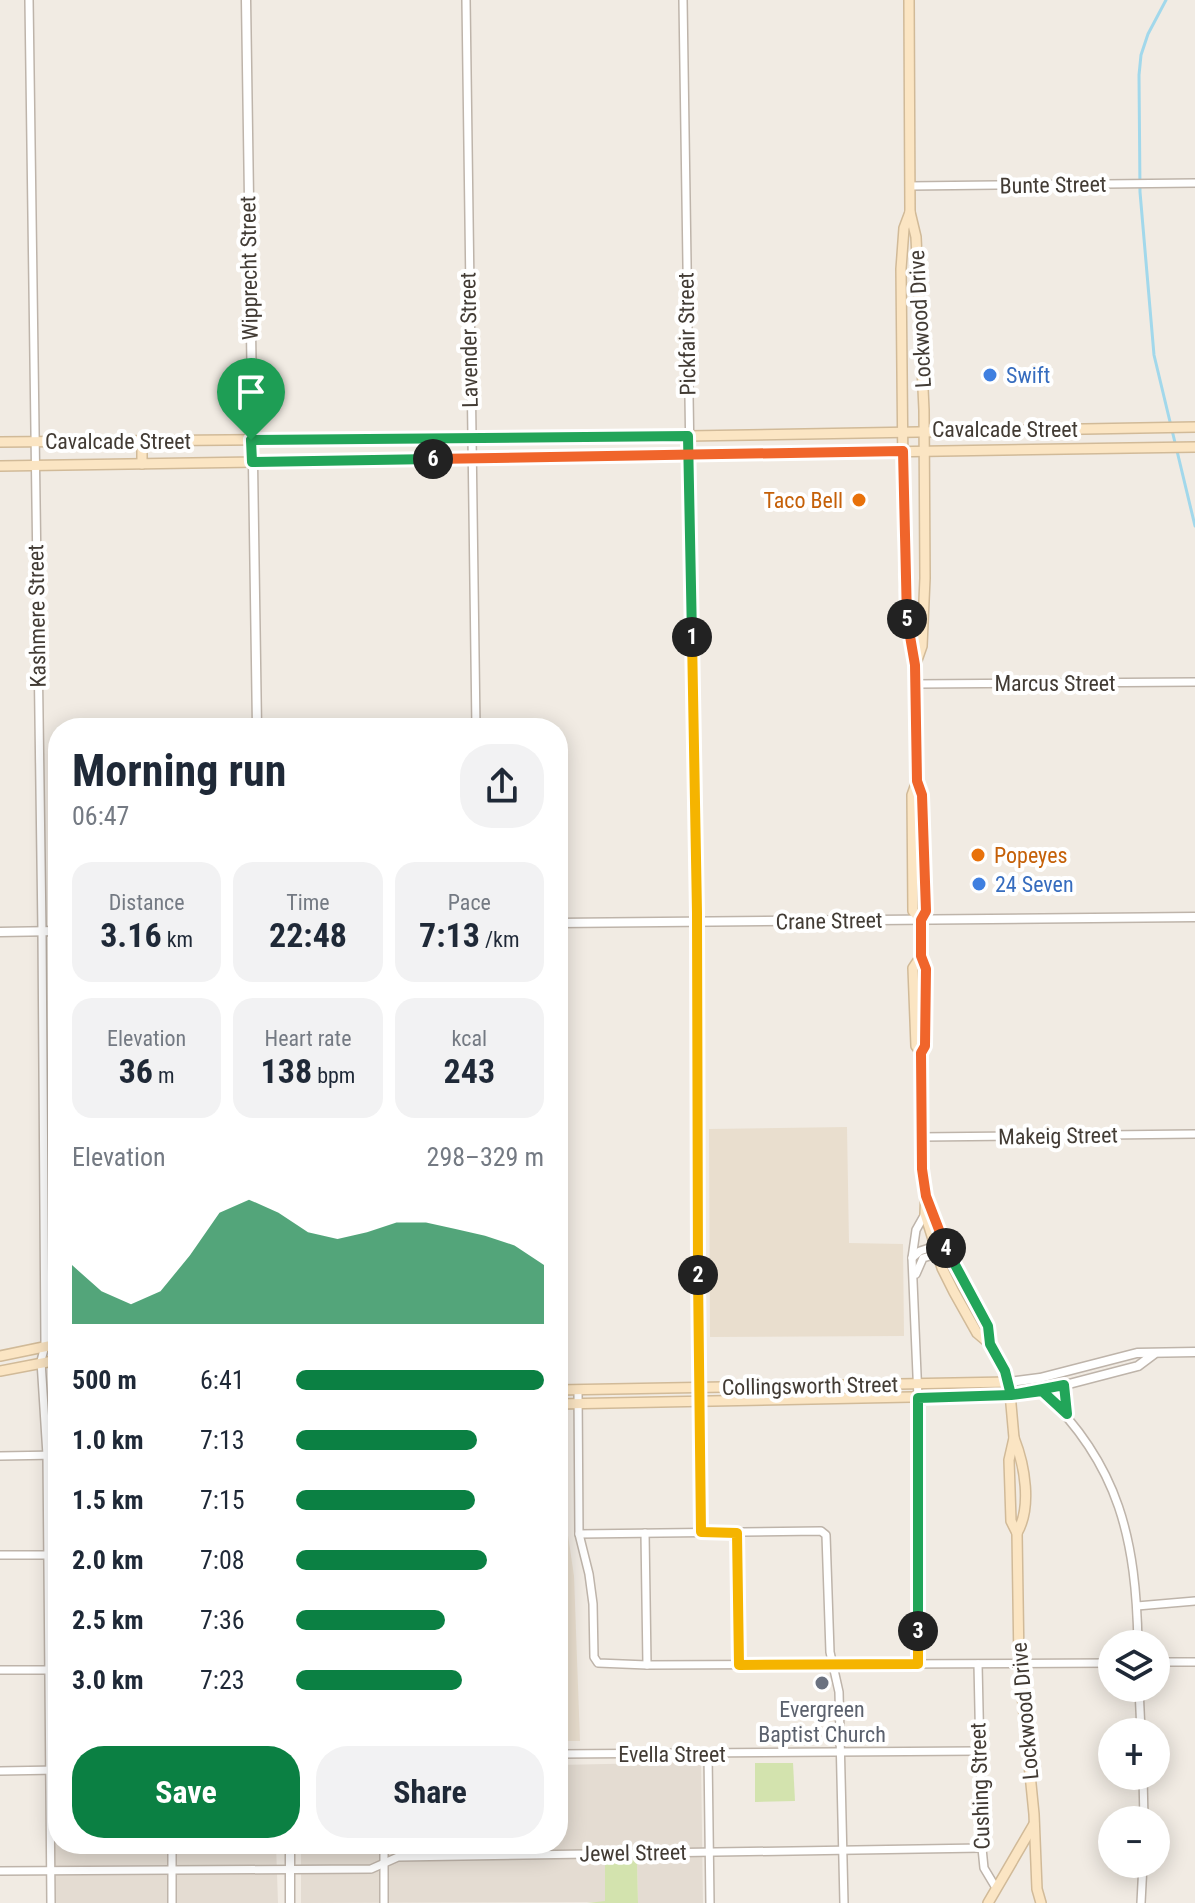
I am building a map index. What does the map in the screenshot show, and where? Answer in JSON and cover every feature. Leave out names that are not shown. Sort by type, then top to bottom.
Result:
[{"type":"main road","name":"Lockwood Drive","points":[[909,0],[910,212],[916,237],[924,430],[925,578],[922,646],[915,665]]},
{"type":"main road","name":"Lockwood Drive","points":[[910,212],[904,228],[901,295],[904,575],[907,620],[915,665],[917,781],[922,795],[926,911],[921,920],[921,956],[913,968],[916,1046],[921,1053],[922,1169],[926,1196],[941,1248]]},
{"type":"main road","points":[[901,295],[919,294]]},
{"type":"main road","name":"Cavalcade Street","points":[[0,442],[688,436],[1195,427]]},
{"type":"main road","points":[[1083,429],[1084,449]]},
{"type":"main road","points":[[579,437],[579,457]]},
{"type":"main road","points":[[360,460],[361,439]]},
{"type":"main road","points":[[142,441],[142,464]]},
{"type":"main road","name":"Cavalcade Street","points":[[0,466],[1195,447]]},
{"type":"main road","points":[[904,575],[925,578]]},
{"type":"main road","name":"Lockwood Drive","points":[[926,1196],[925,1214],[941,1248],[988,1326],[990,1344],[1009,1382],[1014,1438],[1009,1460],[1011,1521],[1017,1533],[1019,1664],[1037,1889],[1041,1903]]},
{"type":"main road","points":[[0,1356],[48,1345]]},
{"type":"main road","points":[[0,1371],[48,1361]]},
{"type":"main road","name":"Collingsworth Street","points":[[568,1390],[1009,1382]]},
{"type":"main road","name":"Collingsworth Street","points":[[568,1404],[1011,1395]]},
{"type":"main road","points":[[988,1903],[1034,1824]]},
{"type":"main road","name":"Lockwood Drive","points":[[1034,1903],[1037,1889]]},
{"type":"street","name":"Kashmere Street","points":[[29,0],[42,931],[45,1345],[41,1361],[47,1455],[48,1574]]},
{"type":"street","name":"Wipprecht Street","points":[[246,0],[257,718]]},
{"type":"street","name":"Lavender Street","points":[[466,0],[476,718]]},
{"type":"street","name":"Pickfair Street","points":[[683,0],[697,923],[701,1532]]},
{"type":"street","name":"Bunte Street","points":[[910,186],[1195,183]]},
{"type":"street","name":"Marcus Street","points":[[916,684],[1195,682]]},
{"type":"street","name":"Crane Street","points":[[568,923],[1195,917]]},
{"type":"street","points":[[0,932],[48,931]]},
{"type":"street","name":"Makeig Street","points":[[921,1137],[1195,1134]]},
{"type":"street","points":[[918,1664],[918,1398],[912,1258],[916,1230],[925,1214]]},
{"type":"street","points":[[912,1258],[920,1251],[941,1248]]},
{"type":"street","points":[[914,1284],[923,1258],[941,1248]]},
{"type":"street","name":"Collingsworth Street","points":[[1009,1382],[1040,1378],[1137,1353],[1195,1352]]},
{"type":"street","name":"Collingsworth Street","points":[[1011,1395],[1042,1391],[1138,1366],[1155,1353]]},
{"type":"street","points":[[1064,1385],[1067,1414]]},
{"type":"street","points":[[578,1390],[579,1534],[589,1574],[594,1657],[598,1663],[1098,1663]]},
{"type":"street","points":[[1042,1391],[1067,1414],[1088,1442],[1114,1490],[1128,1533],[1136,1577],[1138,1630]]},
{"type":"street","points":[[0,1456],[47,1455]]},
{"type":"street","points":[[579,1534],[821,1531],[826,1535],[830,1652],[839,1692],[842,1752],[844,1903]]},
{"type":"street","points":[[645,1533],[647,1665]]},
{"type":"street","points":[[737,1533],[739,1665]]},
{"type":"street","points":[[0,1555],[47,1555]]},
{"type":"street","points":[[1137,1606],[1195,1601]]},
{"type":"street","points":[[1170,1662],[1195,1662]]},
{"type":"street","name":"Cushing Street","points":[[978,1664],[982,1848],[984,1868],[996,1888]]},
{"type":"street","points":[[0,1670],[48,1670]]},
{"type":"street","name":"Evella Street","points":[[568,1754],[979,1751]]},
{"type":"street","points":[[708,1754],[710,1903]]},
{"type":"street","points":[[0,1771],[48,1770]]},
{"type":"street","name":"Jewel Street","points":[[568,1854],[982,1848]]},
{"type":"street","name":"Kashmere Street","points":[[51,1903],[52,1854]]},
{"type":"street","points":[[172,1854],[172,1903]]},
{"type":"street","points":[[290,1854],[290,1903]]},
{"type":"street","points":[[384,1854],[384,1903]]},
{"type":"street","name":"Jewel Street","points":[[0,1871],[371,1869],[398,1857],[554,1854]]},
{"type":"street","points":[[1141,1903],[1142,1878]]},
{"type":"shaded area","points":[[847,1127],[849,1243],[903,1244],[904,1336],[710,1337],[709,1129]]},
{"type":"shaded area","points":[[568,1535],[574,1576],[580,1741],[568,1741]]},
{"type":"shaded area","points":[[701,1762],[703,1903],[638,1903],[637,1860],[605,1858],[605,1902],[301,1903],[301,1854],[568,1854],[568,1765]]},
{"type":"shaded area","points":[[55,1854],[276,1854],[278,1903],[55,1903]]},
{"type":"green space","points":[[755,1763],[793,1763],[795,1801],[755,1802]]},
{"type":"green space","points":[[605,1858],[637,1860],[638,1903],[587,1903],[605,1901]]},
{"type":"waterway","points":[[1166,0],[1141,55],[1140,192],[1154,355],[1195,526]]},
{"type":"place","name":"Swift","points":[[990,375]]},
{"type":"place","name":"Taco Bell","points":[[859,500]]},
{"type":"place","name":"Popeyes","points":[[978,855]]},
{"type":"place","name":"24 Seven","points":[[979,884]]},
{"type":"place","name":"Evergreen Baptist Church","points":[[822,1683]]},
{"type":"route","points":[[251,440],[252,462],[689,456],[903,451],[904,575],[907,620],[915,665],[917,781],[922,795],[926,911],[921,920],[921,956],[926,969],[925,1046],[921,1053],[922,1169],[926,1196],[953,1263],[988,1326],[990,1344],[1001,1361],[1011,1395],[1042,1391],[1067,1414],[1064,1385],[1011,1395],[918,1398],[918,1664],[739,1665],[737,1533],[701,1532],[697,913],[689,456],[688,436],[251,440]]}]
